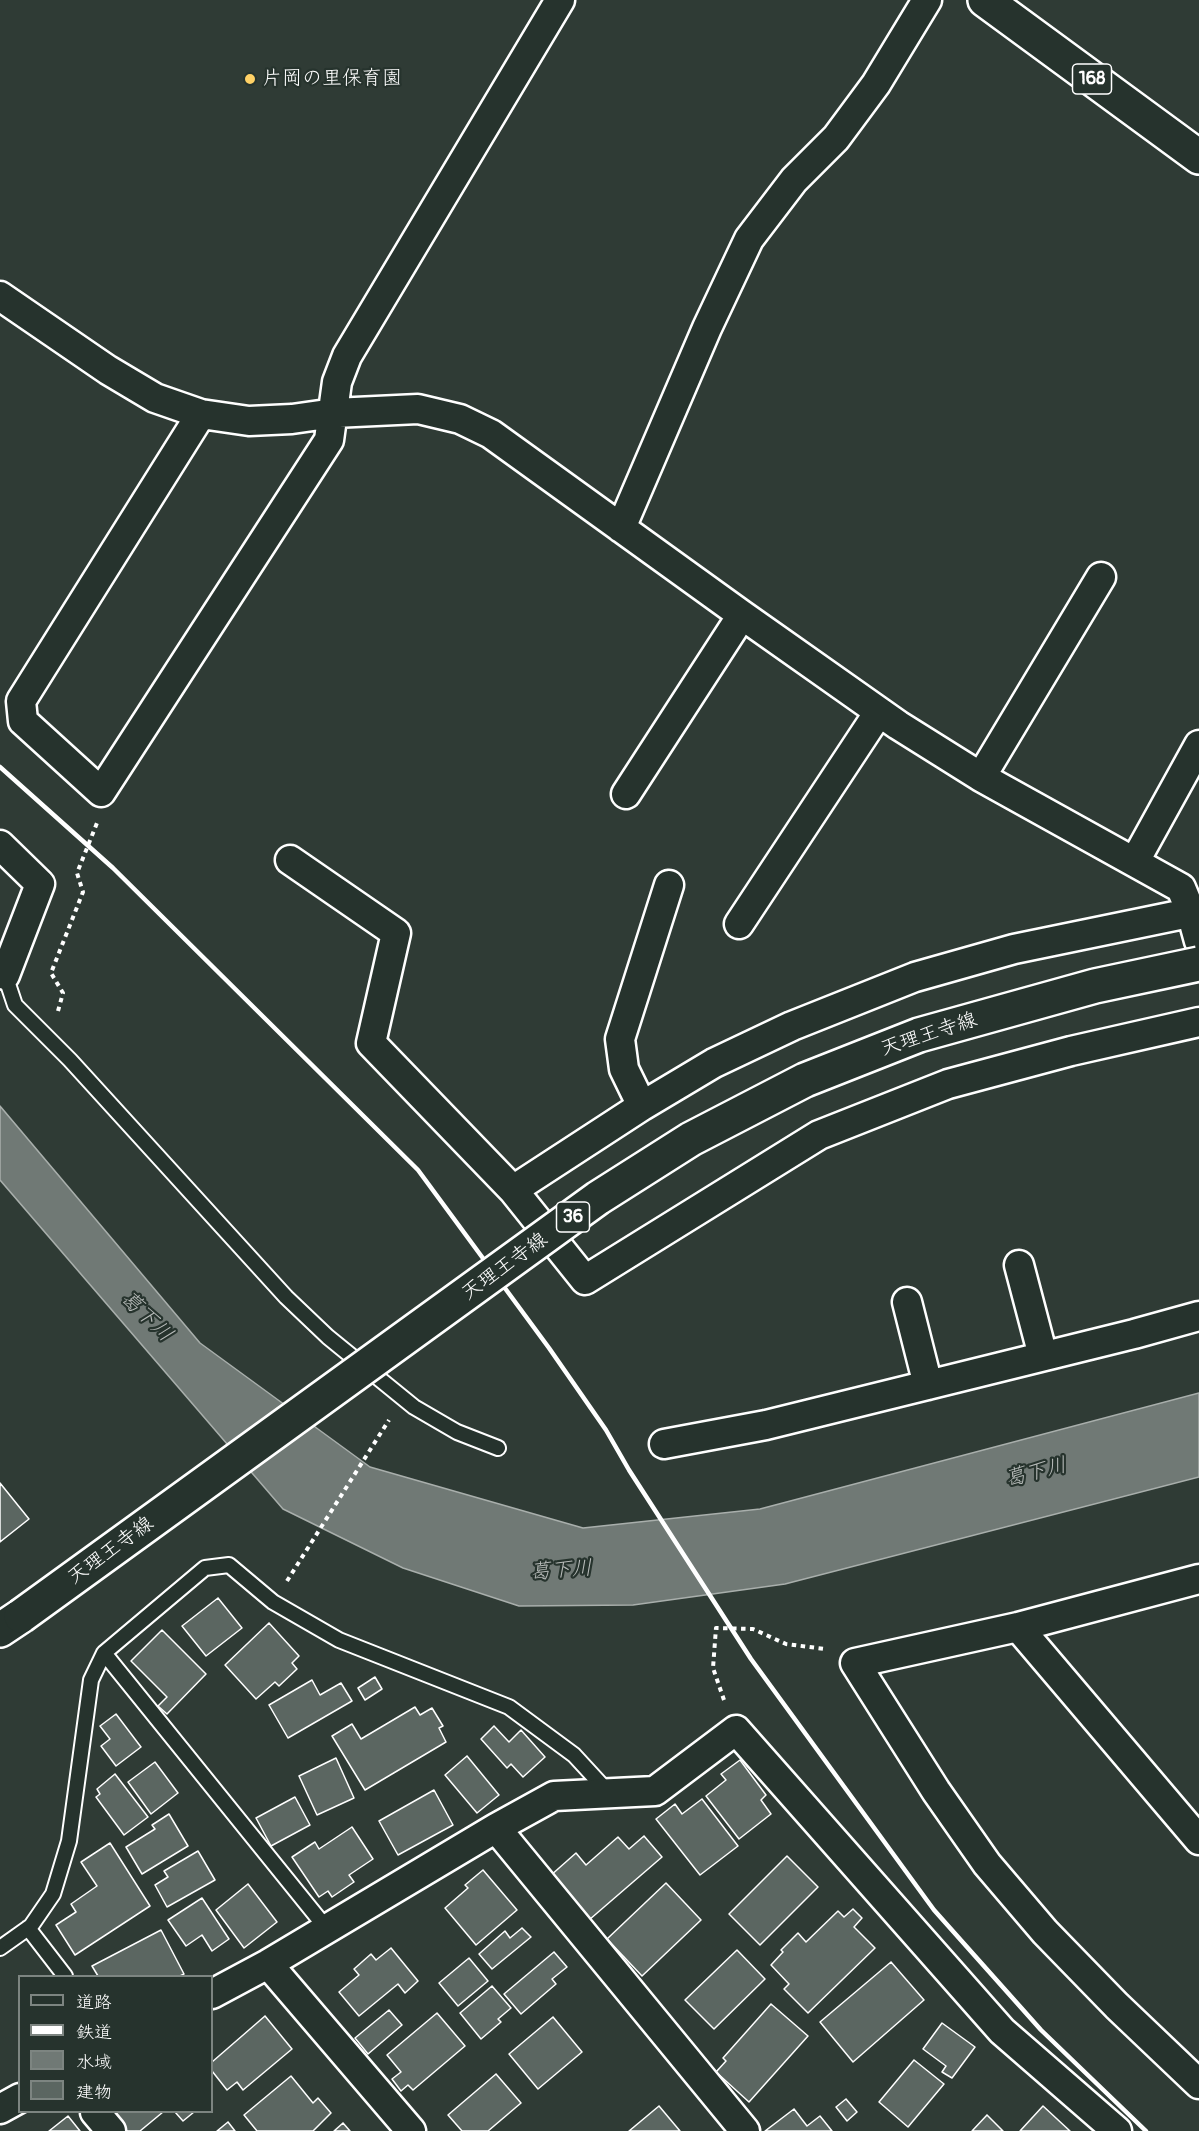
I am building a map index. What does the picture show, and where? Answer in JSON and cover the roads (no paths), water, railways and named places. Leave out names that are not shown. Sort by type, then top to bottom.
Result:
[{"type":"main road","name":"168","points":[[985,0],[1199,157]]},
{"type":"main road","name":"天理王寺線","points":[[11,1623],[598,1198],[691,1139],[806,1080],[919,1035],[1095,986],[1199,964]]},
{"type":"street","points":[[201,414],[21,701],[23,721],[101,792],[329,440],[337,382],[347,356],[560,0]]},
{"type":"street","points":[[621,528],[702,338],[749,239],[794,180],[836,138],[876,84],[927,0]]},
{"type":"street","points":[[0,296],[108,370],[155,398],[201,414],[249,421],[291,419],[333,413],[418,409],[460,419],[491,434],[879,711],[981,777],[1181,888],[1195,912],[1199,941]]},
{"type":"street","points":[[981,777],[1101,577]]},
{"type":"street","points":[[626,794],[742,615]]},
{"type":"street","points":[[739,924],[879,711]]},
{"type":"street","points":[[1135,861],[1199,745]]},
{"type":"street","points":[[0,845],[40,884],[2,973]]},
{"type":"street","points":[[290,860],[396,933],[372,1043],[513,1190],[585,1280],[819,1135],[948,1084],[1071,1051],[1199,1022]]},
{"type":"street","points":[[642,1106],[624,1069],[620,1039],[669,885]]},
{"type":"street","points":[[513,1190],[642,1106],[714,1063],[792,1026],[915,977],[1014,950],[1195,912]]},
{"type":"street","points":[[1019,1265],[1043,1356]]},
{"type":"street","points":[[907,1302],[928,1384]]},
{"type":"street","points":[[664,1444],[766,1425],[1199,1316]]},
{"type":"street","points":[[1199,1579],[1018,1627],[855,1663],[936,1791],[987,1864],[1045,1932],[1117,2006],[1199,2084]]},
{"type":"street","points":[[1018,1627],[1199,1840]]},
{"type":"street","points":[[213,1993],[268,1965],[496,1828],[554,1796],[655,1791],[736,1730],[1002,2031],[1116,2131]]},
{"type":"street","points":[[496,1828],[745,2131]]},
{"type":"street","points":[[268,1965],[411,2131]]},
{"type":"street","points":[[0,2109],[18,2099]]},
{"type":"street","points":[[96,2113],[111,2131]]},
{"type":"lane","points":[[2,973],[15,1005],[70,1060],[286,1297],[328,1337],[414,1407],[457,1432],[498,1448]]},
{"type":"lane","points":[[0,1948],[28,1928],[53,1894],[69,1841],[91,1680],[104,1653],[205,1568],[229,1565],[273,1602],[339,1640],[509,1707],[574,1755],[610,1794]]},
{"type":"lane","points":[[104,1653],[327,1929]]},
{"type":"lane","points":[[28,1928],[63,1975]]},
{"type":"water","name":"葛下川","points":[[0,1106],[200,1343],[370,1467],[583,1528],[760,1509],[1199,1393],[1199,1477],[785,1584],[633,1605],[519,1606],[403,1568],[283,1509],[0,1180]]},
{"type":"railway","points":[[0,767],[113,868],[418,1170],[549,1348],[606,1430],[629,1470],[751,1659],[934,1910],[1041,2030],[1146,2131]]},
{"type":"place","name":"片岡の里保育園","points":[[250,79]]}]
